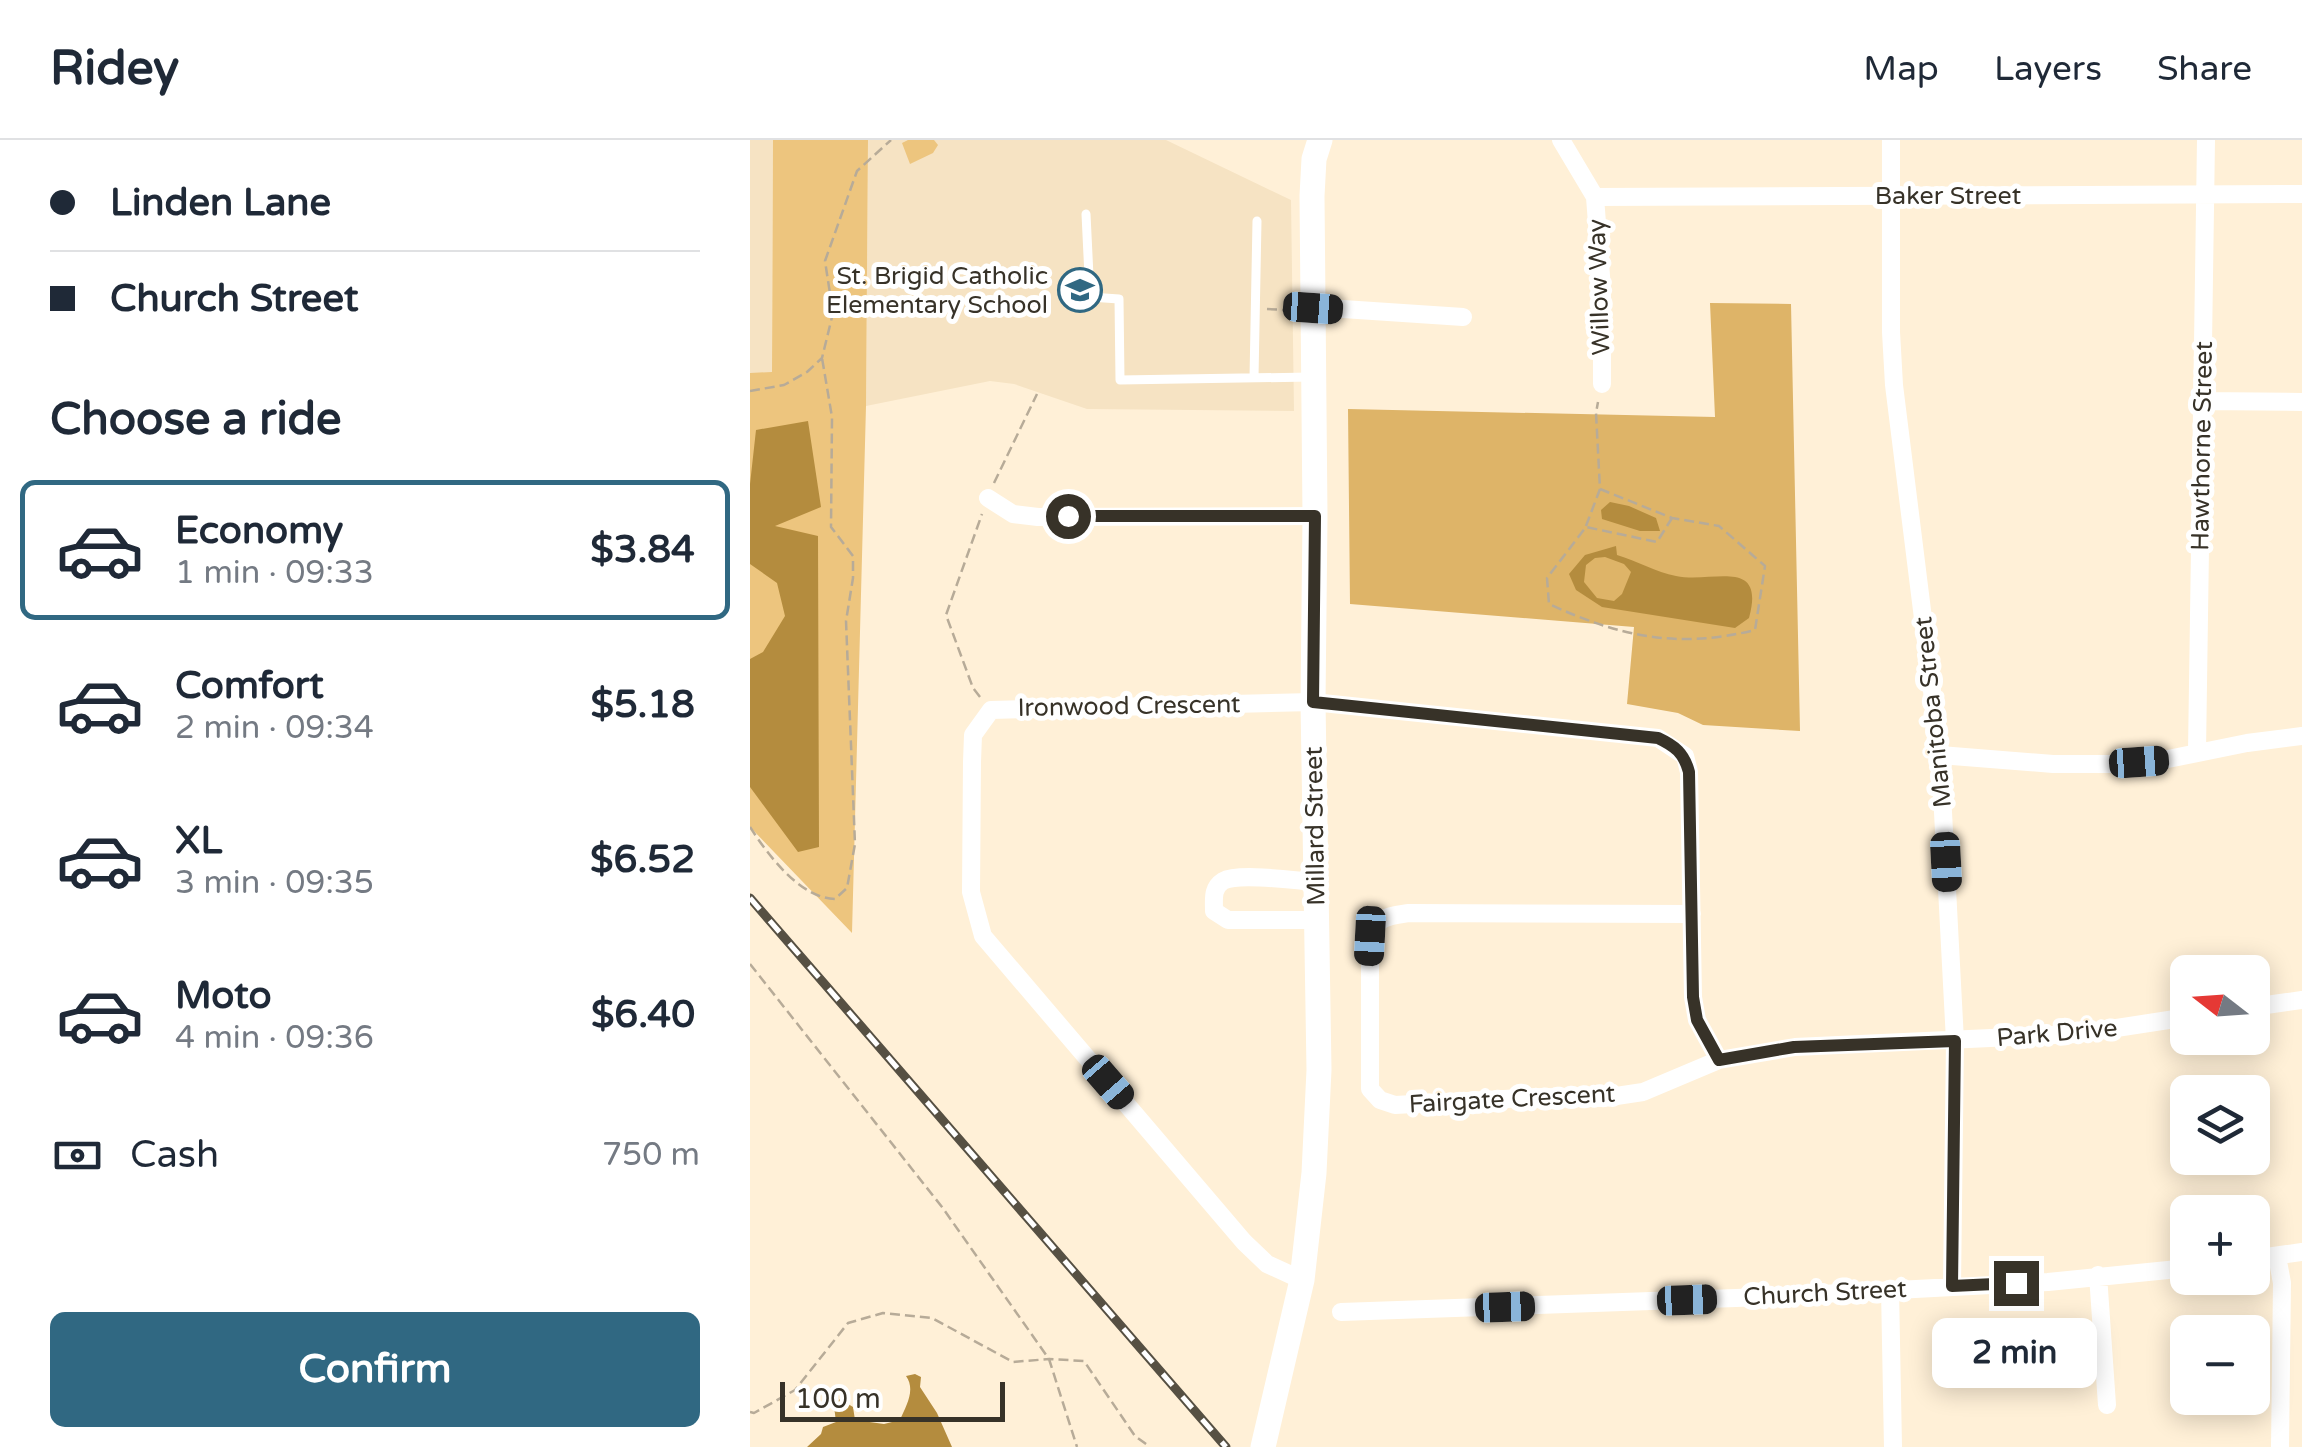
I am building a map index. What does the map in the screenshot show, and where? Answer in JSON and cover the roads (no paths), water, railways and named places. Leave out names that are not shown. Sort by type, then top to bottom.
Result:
[{"type":"street","name":"Millard Street","points":[[1263,1447],[1302,1280],[1317,1120],[1312,196],[1314,159],[1320,140]]},
{"type":"street","name":"Willow Way","points":[[1562,140],[1595,197],[1602,289],[1602,384]]},
{"type":"street","name":"Manitoba Street","points":[[1891,140],[1890,332],[1894,386],[1940,755],[1955,1041],[1952,1286]]},
{"type":"street","name":"Hawthorne Street","points":[[2197,752],[2206,140]]},
{"type":"street","name":"Baker Street","points":[[1595,197],[2302,194]]},
{"type":"street","points":[[1313,308],[1463,317]]},
{"type":"street","points":[[2202,401],[2302,402]]},
{"type":"street","points":[[988,498],[1013,514],[1038,517],[1315,516]]},
{"type":"street","points":[[1313,702],[1658,738],[1685,756],[1689,772],[1695,1009],[1705,1039],[1719,1060]]},
{"type":"street","name":"Ironwood Crescent","points":[[1302,1280],[1267,1264],[1244,1242],[983,936],[971,892],[972,762],[974,734],[980,720],[991,710],[1313,702]]},
{"type":"street","points":[[1940,755],[2086,765],[2163,760],[2302,736]]},
{"type":"street","points":[[1316,882],[1235,878],[1222,882],[1214,893],[1214,911],[1228,920],[1317,920]]},
{"type":"street","name":"Fairgate Crescent","points":[[1692,914],[1409,913],[1384,917],[1374,925],[1370,936],[1370,1090],[1380,1100],[1395,1105],[1542,1096],[1603,1098],[1643,1092],[1719,1060]]},
{"type":"street","points":[[2270,1005],[2302,1000]]},
{"type":"street","name":"Park Drive","points":[[1719,1060],[1794,1047],[2076,1034],[2170,1020]]},
{"type":"street","points":[[2270,1257],[2302,1252]]},
{"type":"street","points":[[2277,1256],[2282,1283],[2280,1447]]},
{"type":"street","name":"Church Street","points":[[1341,1312],[1764,1297],[2063,1281],[2170,1269]]},
{"type":"street","points":[[2098,1275],[2107,1406]]},
{"type":"street","points":[[1890,1289],[1893,1447]]},
{"type":"lane","points":[[1086,214],[1090,298],[1119,298],[1120,380],[1314,376]]},
{"type":"lane","points":[[1254,378],[1257,221]]},
{"type":"railway","points":[[750,898],[1226,1447]]},
{"type":"place","name":"St. Brigid Catholic Elementary School","points":[[1080,290]]}]
